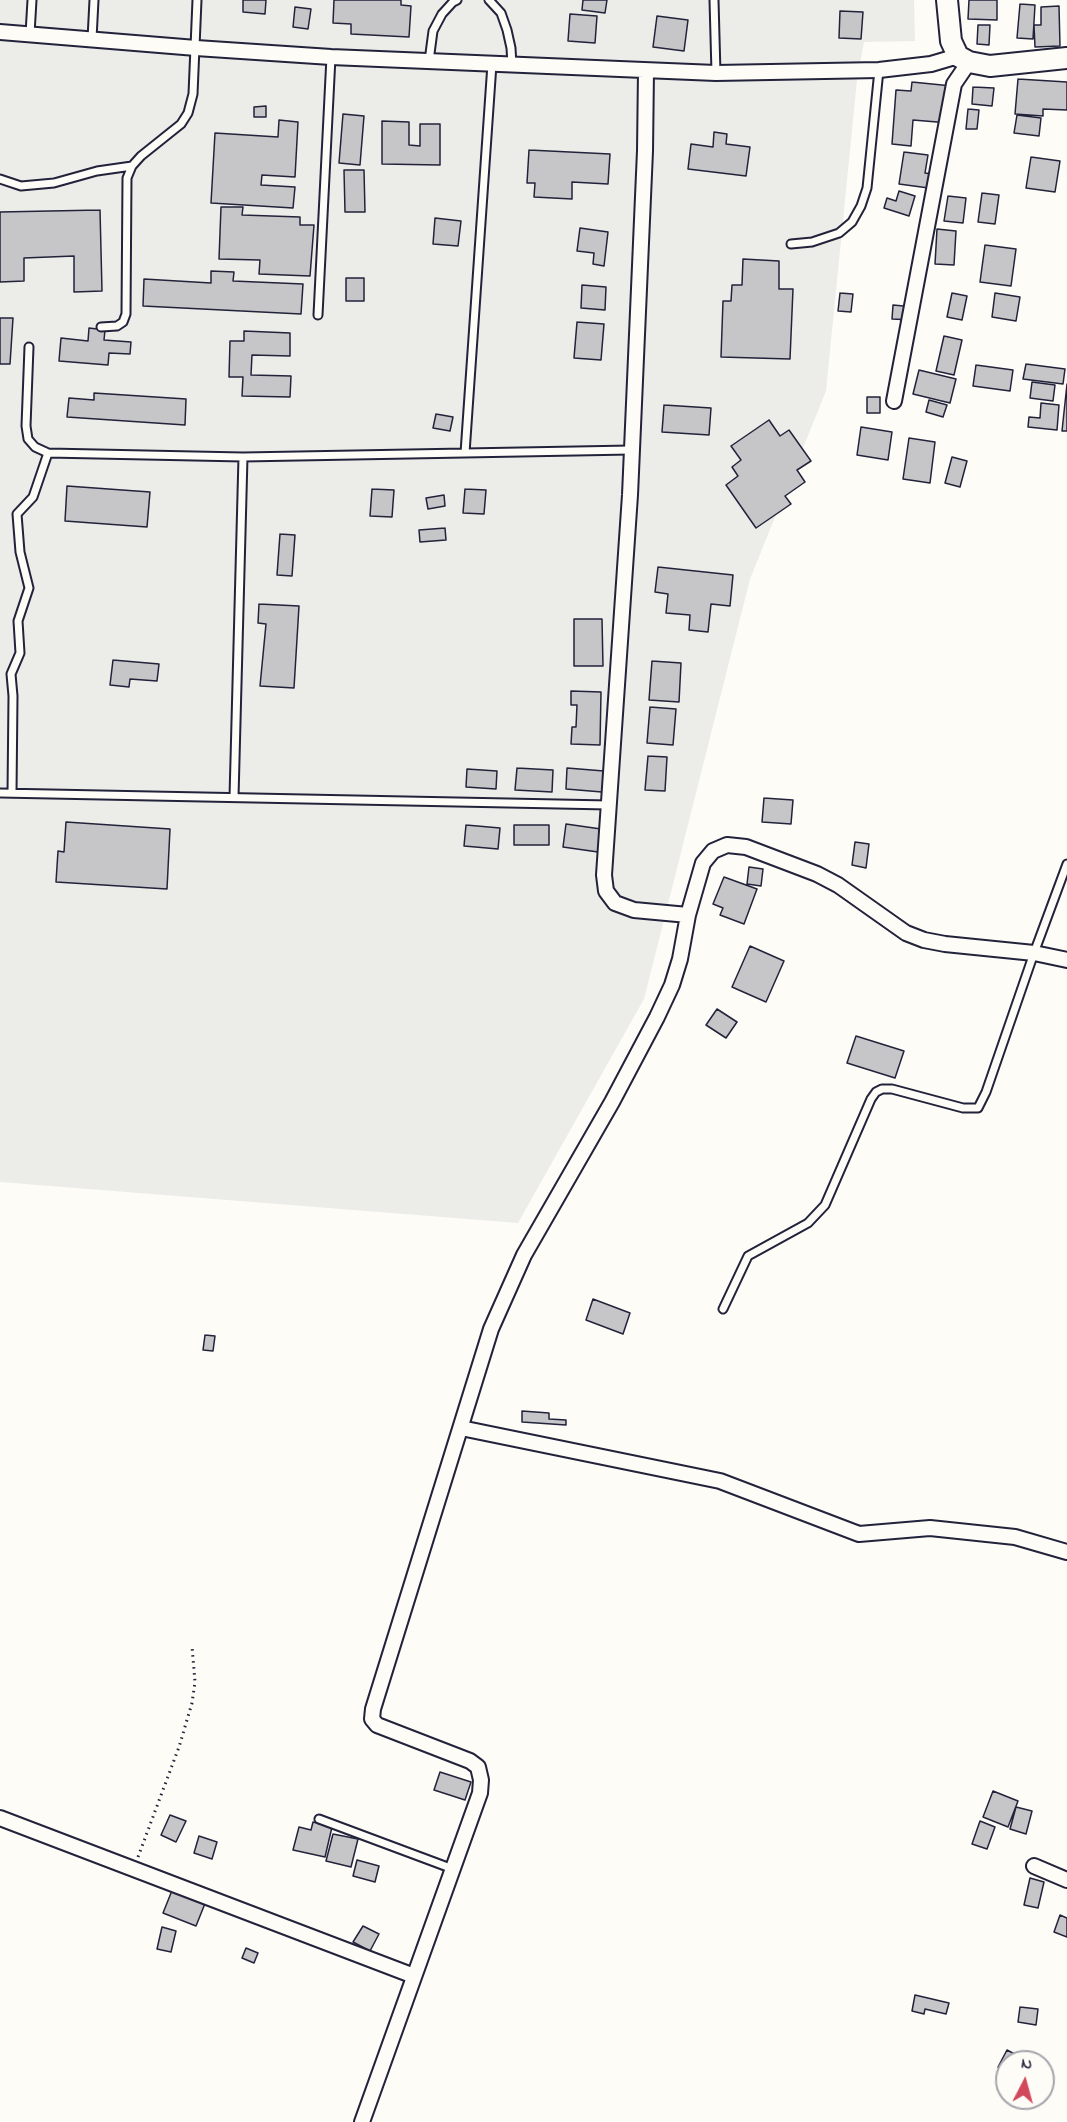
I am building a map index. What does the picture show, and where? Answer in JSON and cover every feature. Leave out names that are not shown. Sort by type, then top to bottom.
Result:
[{"type":"main road","points":[[947,0],[951,41],[963,59],[990,66],[1067,58]]},
{"type":"street","points":[[0,32],[331,57],[716,74],[879,70],[963,59],[954,84],[894,401]]},
{"type":"street","points":[[646,71],[645,151],[630,495],[604,875],[606,891],[615,903],[634,910],[688,915]]},
{"type":"street","points":[[362,2122],[480,1793],[481,1780],[478,1767],[470,1761],[377,1725],[372,1719],[491,1329],[524,1255],[612,1102],[672,985],[703,863],[713,851],[727,845],[746,847],[817,874],[838,885],[906,933],[945,944],[1034,953],[1067,960]]},
{"type":"street","points":[[461,1428],[720,1481],[859,1534],[930,1528],[1015,1537],[1067,1552]]},
{"type":"street","points":[[0,1818],[414,1976]]},
{"type":"street","points":[[1034,1866],[1067,1880]]},
{"type":"lane","points":[[30,34],[32,0]]},
{"type":"lane","points":[[92,40],[94,0]]},
{"type":"lane","points":[[101,327],[117,326],[123,322],[126,314],[127,178],[132,166],[141,156],[181,124],[188,113],[193,94],[197,0]]},
{"type":"lane","points":[[429,61],[434,31],[442,15],[457,0]]},
{"type":"lane","points":[[489,0],[501,13],[507,30],[512,65]]},
{"type":"lane","points":[[714,0],[716,74]]},
{"type":"lane","points":[[318,315],[331,57]]},
{"type":"lane","points":[[465,453],[492,64]]},
{"type":"lane","points":[[791,244],[812,242],[839,233],[852,222],[861,206],[867,188],[879,70]]},
{"type":"lane","points":[[0,179],[21,186],[54,183],[96,171],[132,166]]},
{"type":"lane","points":[[28,346],[26,426],[28,439],[35,447],[48,453],[243,457],[631,450]]},
{"type":"lane","points":[[12,793],[14,696],[11,674],[20,653],[18,621],[29,588],[20,552],[17,514],[33,497],[48,453]]},
{"type":"lane","points":[[234,797],[243,457]]},
{"type":"lane","points":[[0,793],[610,805]]},
{"type":"lane","points":[[723,1309],[748,1256],[807,1223],[825,1205],[876,1092],[882,1089],[892,1089],[963,1108],[978,1108],[986,1092],[1067,864]]},
{"type":"lane","points":[[319,1819],[453,1869]]},
{"type":"path","points":[[133,1869],[179,1747],[192,1703],[195,1682],[192,1646]]},
{"type":"shaded area","points":[[0,0],[914,0],[915,41],[864,42],[857,80],[826,391],[750,579],[644,999],[518,1223],[0,1182]]},
{"type":"building","points":[[243,0],[266,0],[265,14],[243,12]]},
{"type":"building","points":[[334,0],[401,0],[401,5],[411,6],[409,37],[351,34],[351,24],[333,23]]},
{"type":"building","points":[[583,0],[607,0],[605,13],[582,10]]},
{"type":"building","points":[[969,0],[997,0],[997,20],[968,19]]},
{"type":"building","points":[[1020,4],[1035,5],[1033,39],[1017,38]]},
{"type":"building","points":[[1059,6],[1060,46],[1035,47],[1034,25],[1041,25],[1041,7]]},
{"type":"building","points":[[295,7],[311,9],[308,29],[293,27]]},
{"type":"building","points":[[840,11],[863,12],[861,39],[839,38]]},
{"type":"building","points":[[570,14],[597,16],[595,43],[568,41]]},
{"type":"building","points":[[657,16],[688,20],[684,51],[653,47]]},
{"type":"building","points":[[978,25],[990,25],[989,45],[977,44]]},
{"type":"building","points":[[1018,79],[1067,82],[1067,110],[1043,109],[1043,116],[1015,114]]},
{"type":"building","points":[[912,82],[952,86],[949,123],[913,120],[911,146],[892,144],[896,90],[911,91]]},
{"type":"building","points":[[973,87],[994,88],[992,106],[972,104]]},
{"type":"building","points":[[266,106],[266,117],[254,117],[254,107]]},
{"type":"building","points":[[968,109],[979,110],[977,129],[966,129]]},
{"type":"building","points":[[343,114],[364,116],[360,165],[339,163]]},
{"type":"building","points":[[1017,115],[1041,118],[1039,136],[1014,133]]},
{"type":"building","points":[[279,120],[298,122],[295,177],[262,175],[261,185],[295,187],[293,208],[211,203],[215,133],[278,137]]},
{"type":"building","points":[[382,121],[409,122],[409,145],[420,146],[420,124],[440,124],[440,165],[382,164]]},
{"type":"building","points":[[714,132],[727,134],[726,144],[750,147],[746,176],[688,169],[691,144],[713,147]]},
{"type":"building","points":[[529,150],[610,154],[608,184],[572,182],[572,199],[534,197],[535,183],[527,183]]},
{"type":"building","points":[[904,152],[928,155],[925,173],[938,175],[936,189],[899,184]]},
{"type":"building","points":[[1031,157],[1060,161],[1055,192],[1026,188]]},
{"type":"building","points":[[344,170],[364,170],[365,212],[345,212]]},
{"type":"building","points":[[899,191],[915,196],[909,216],[884,208],[887,198],[896,201]]},
{"type":"building","points":[[982,193],[999,195],[995,224],[978,222]]},
{"type":"building","points":[[948,196],[966,198],[963,223],[944,221]]},
{"type":"building","points":[[221,207],[243,207],[242,215],[300,217],[300,225],[314,225],[310,276],[259,274],[260,260],[219,259]]},
{"type":"building","points":[[100,210],[102,291],[74,292],[74,256],[24,258],[24,281],[0,282],[0,212]]},
{"type":"building","points":[[435,218],[461,221],[458,246],[433,244]]},
{"type":"building","points":[[580,228],[608,232],[604,266],[593,264],[594,253],[577,251]]},
{"type":"building","points":[[937,229],[956,231],[954,265],[935,264]]},
{"type":"building","points":[[985,245],[1016,249],[1011,286],[980,282]]},
{"type":"building","points":[[743,259],[779,261],[779,289],[793,289],[790,359],[721,357],[723,301],[731,301],[732,285],[742,285]]},
{"type":"building","points":[[211,271],[234,272],[233,281],[303,284],[301,314],[143,306],[144,279],[211,283]]},
{"type":"building","points":[[346,278],[364,278],[364,301],[346,301]]},
{"type":"building","points":[[582,285],[606,287],[605,310],[581,308]]},
{"type":"building","points":[[840,293],[853,294],[851,312],[838,311]]},
{"type":"building","points":[[952,293],[967,296],[962,320],[947,317]]},
{"type":"building","points":[[995,293],[1020,297],[1016,321],[992,317]]},
{"type":"building","points":[[893,305],[914,307],[912,320],[892,319]]},
{"type":"building","points":[[0,318],[13,318],[10,364],[0,364]]},
{"type":"building","points":[[577,322],[604,324],[601,360],[574,358]]},
{"type":"building","points":[[89,328],[105,330],[104,340],[131,342],[130,354],[109,353],[108,365],[59,361],[61,338],[88,341]]},
{"type":"building","points":[[244,331],[290,333],[290,356],[252,355],[251,375],[291,376],[290,397],[242,396],[243,377],[229,377],[230,341],[244,341]]},
{"type":"building","points":[[944,336],[962,340],[954,375],[936,371]]},
{"type":"building","points":[[1026,364],[1065,369],[1063,384],[1023,379]]},
{"type":"building","points":[[976,365],[1013,370],[1010,391],[973,386]]},
{"type":"building","points":[[919,370],[956,379],[950,403],[913,394]]},
{"type":"building","points":[[1032,382],[1055,385],[1053,401],[1030,398]]},
{"type":"building","points":[[1067,384],[1067,431],[1062,431]]},
{"type":"building","points":[[94,393],[186,399],[185,425],[67,417],[69,398],[94,400]]},
{"type":"building","points":[[867,397],[880,397],[880,413],[867,413]]},
{"type":"building","points":[[929,400],[947,405],[943,417],[926,412]]},
{"type":"building","points":[[1041,403],[1059,405],[1057,430],[1028,427],[1029,417],[1040,418]]},
{"type":"building","points":[[664,405],[711,408],[709,435],[662,432]]},
{"type":"building","points":[[436,414],[453,417],[450,431],[433,428]]},
{"type":"building","points":[[769,420],[780,436],[789,430],[811,461],[797,470],[805,482],[785,496],[791,504],[756,528],[726,485],[738,476],[732,467],[741,460],[731,446]]},
{"type":"building","points":[[861,427],[892,432],[888,460],[857,455]]},
{"type":"building","points":[[909,438],[935,442],[930,483],[903,479]]},
{"type":"building","points":[[952,457],[967,461],[960,487],[945,483]]},
{"type":"building","points":[[67,486],[150,492],[147,527],[65,521]]},
{"type":"building","points":[[372,489],[394,490],[392,517],[370,516]]},
{"type":"building","points":[[465,489],[486,490],[484,514],[463,513]]},
{"type":"building","points":[[444,495],[445,506],[428,509],[426,498]]},
{"type":"building","points":[[445,528],[446,540],[420,542],[419,530]]},
{"type":"building","points":[[280,534],[295,535],[292,576],[277,575]]},
{"type":"building","points":[[658,567],[733,575],[730,606],[711,604],[708,632],[689,630],[690,615],[666,613],[668,594],[655,592]]},
{"type":"building","points":[[259,604],[299,606],[294,688],[260,686],[266,624],[258,623]]},
{"type":"building","points":[[574,619],[602,619],[603,666],[574,666]]},
{"type":"building","points":[[113,660],[159,664],[157,681],[130,679],[129,687],[110,685]]},
{"type":"building","points":[[652,661],[681,663],[679,702],[649,700]]},
{"type":"building","points":[[571,691],[601,692],[600,745],[571,744],[572,727],[576,727],[577,705],[571,705]]},
{"type":"building","points":[[650,707],[676,709],[673,745],[647,743]]},
{"type":"building","points":[[648,756],[667,757],[665,791],[645,790]]},
{"type":"building","points":[[517,768],[553,770],[552,792],[515,790]]},
{"type":"building","points":[[567,768],[604,771],[602,792],[566,789]]},
{"type":"building","points":[[467,769],[497,771],[496,789],[466,787]]},
{"type":"building","points":[[764,798],[793,800],[791,824],[762,822]]},
{"type":"building","points":[[66,822],[170,829],[167,889],[56,882],[58,851],[64,852]]},
{"type":"building","points":[[566,824],[601,829],[598,852],[563,847]]},
{"type":"building","points":[[466,825],[500,828],[498,849],[464,846]]},
{"type":"building","points":[[514,825],[549,825],[549,845],[514,845]]},
{"type":"building","points":[[855,842],[869,844],[866,868],[852,865]]},
{"type":"building","points":[[749,867],[763,869],[761,886],[747,884]]},
{"type":"building","points":[[724,877],[757,889],[744,924],[720,915],[723,908],[713,904]]},
{"type":"building","points":[[750,946],[784,961],[766,1002],[732,987]]},
{"type":"building","points":[[717,1009],[737,1022],[726,1038],[706,1025]]},
{"type":"building","points":[[856,1036],[904,1051],[895,1078],[847,1063]]},
{"type":"building","points":[[593,1299],[630,1313],[623,1334],[586,1320]]},
{"type":"building","points":[[205,1335],[215,1336],[213,1351],[203,1350]]},
{"type":"building","points":[[522,1411],[549,1413],[549,1419],[566,1420],[566,1425],[522,1422]]},
{"type":"building","points":[[440,1772],[471,1782],[465,1800],[434,1790]]},
{"type":"building","points":[[993,1791],[1018,1801],[1008,1827],[983,1817]]},
{"type":"building","points":[[1016,1807],[1032,1811],[1026,1834],[1010,1829]]},
{"type":"building","points":[[170,1815],[186,1821],[176,1842],[161,1835]]},
{"type":"building","points":[[980,1821],[995,1827],[987,1849],[972,1844]]},
{"type":"building","points":[[313,1822],[332,1827],[325,1857],[293,1850],[299,1827],[311,1830]]},
{"type":"building","points":[[333,1834],[358,1839],[351,1867],[326,1861]]},
{"type":"building","points":[[199,1836],[217,1842],[212,1859],[194,1853]]},
{"type":"building","points":[[357,1860],[379,1866],[375,1882],[353,1876]]},
{"type":"building","points":[[1030,1878],[1044,1882],[1038,1908],[1024,1905]]},
{"type":"building","points":[[173,1888],[206,1901],[196,1926],[163,1913]]},
{"type":"building","points":[[1060,1915],[1067,1918],[1067,1937],[1054,1932]]},
{"type":"building","points":[[363,1926],[379,1934],[370,1951],[353,1942]]},
{"type":"building","points":[[162,1927],[176,1931],[171,1952],[157,1949]]},
{"type":"building","points":[[246,1948],[258,1953],[254,1963],[242,1958]]},
{"type":"building","points":[[915,1995],[949,2003],[946,2014],[925,2009],[924,2014],[912,2011]]},
{"type":"building","points":[[1020,2007],[1038,2009],[1036,2025],[1018,2022]]}]
